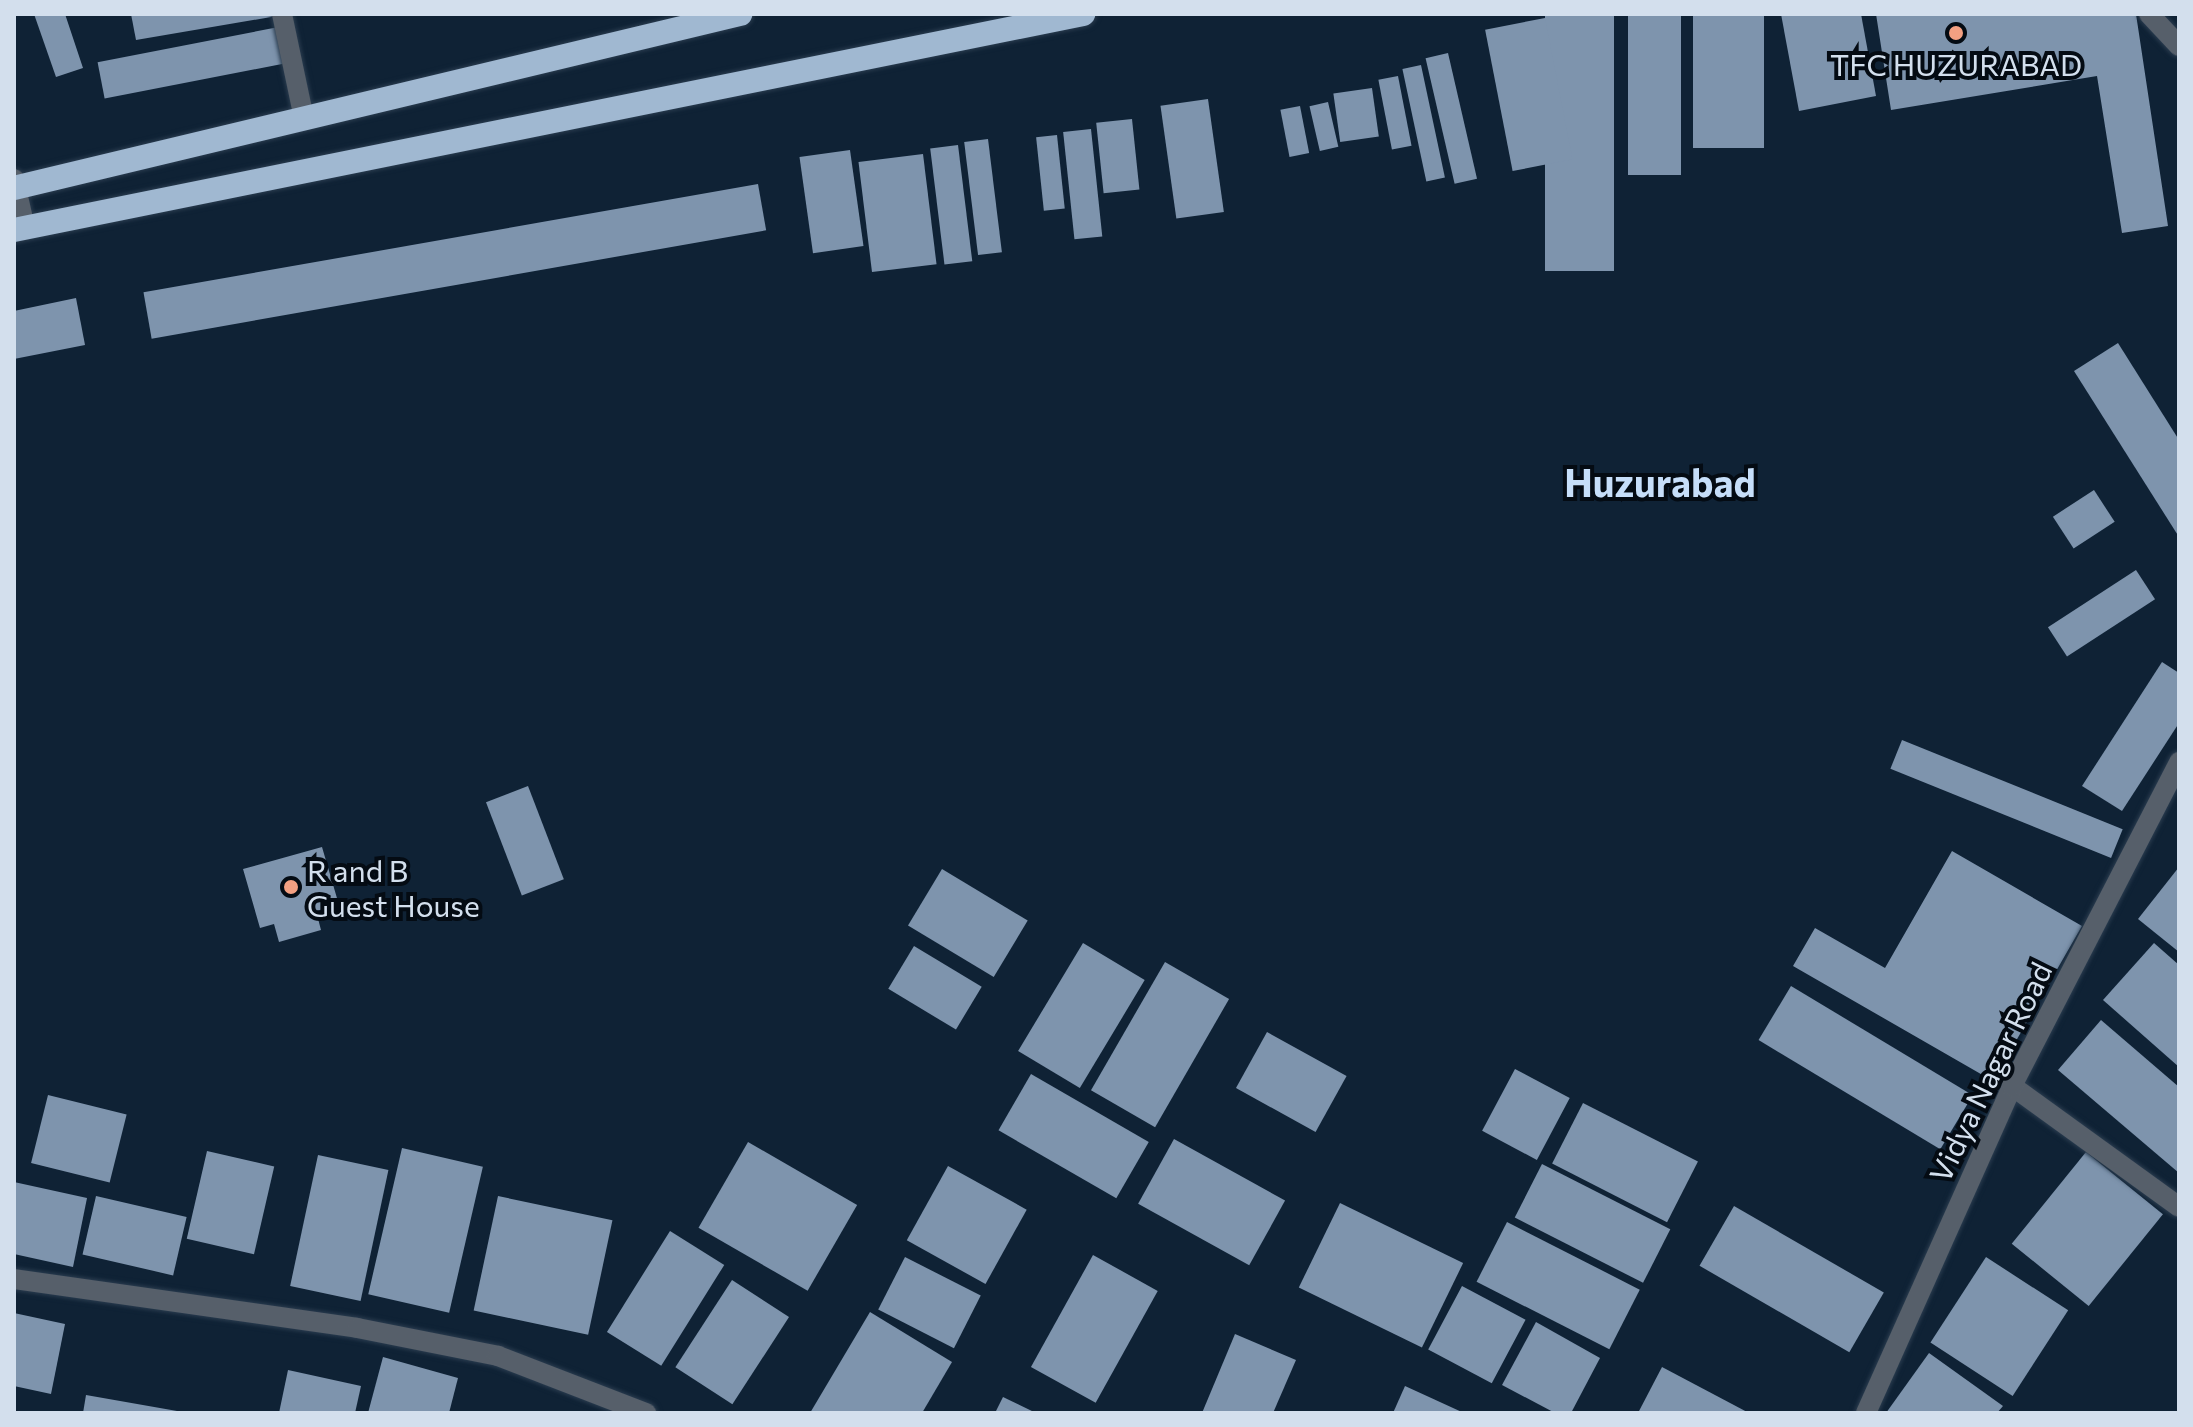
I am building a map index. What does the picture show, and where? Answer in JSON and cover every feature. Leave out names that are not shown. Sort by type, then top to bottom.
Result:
[{"type":"highway","points":[[15,185],[740,14]]},
{"type":"highway","points":[[19,229],[1083,14]]},
{"type":"street","points":[[282,14],[304,118]]},
{"type":"street","points":[[2149,14],[2179,46]]},
{"type":"street","points":[[15,185],[19,229]]},
{"type":"street","name":"Vidya Nagar Road","points":[[1866,1413],[2012,1086],[2179,762]]},
{"type":"street","points":[[2012,1086],[2179,1207]]},
{"type":"street","points":[[14,1279],[357,1328],[498,1356],[646,1413]]},
{"type":"building","points":[[34,14],[65,14],[83,68],[56,77]]},
{"type":"building","points":[[131,14],[277,14],[277,16],[136,40]]},
{"type":"building","points":[[1545,14],[1614,14],[1614,271],[1545,271]]},
{"type":"building","points":[[1628,14],[1681,14],[1681,175],[1628,175]]},
{"type":"building","points":[[1693,14],[1764,14],[1764,148],[1693,148]]},
{"type":"building","points":[[1781,14],[1861,14],[1876,96],[1799,111]]},
{"type":"building","points":[[1876,14],[2136,14],[2168,226],[2122,233],[2097,76],[1891,110]]},
{"type":"building","points":[[1545,18],[1572,159],[1513,171],[1485,30]]},
{"type":"building","points":[[289,25],[296,61],[105,99],[98,62]]},
{"type":"building","points":[[1448,53],[1477,179],[1455,184],[1426,58]]},
{"type":"building","points":[[1421,65],[1445,177],[1426,181],[1402,69]]},
{"type":"building","points":[[1398,76],[1412,146],[1392,150],[1378,80]]},
{"type":"building","points":[[1372,88],[1379,137],[1340,142],[1333,93]]},
{"type":"building","points":[[1208,99],[1224,212],[1176,219],[1160,106]]},
{"type":"building","points":[[1328,102],[1338,147],[1320,151],[1309,106]]},
{"type":"building","points":[[1300,106],[1309,153],[1290,157],[1280,110]]},
{"type":"building","points":[[1132,119],[1139,190],[1104,193],[1096,123]]},
{"type":"building","points":[[1091,129],[1102,236],[1074,239],[1063,132]]},
{"type":"building","points":[[1057,135],[1065,209],[1044,211],[1036,137]]},
{"type":"building","points":[[988,139],[1002,252],[978,255],[964,142]]},
{"type":"building","points":[[958,145],[972,261],[944,265],[930,148]]},
{"type":"building","points":[[850,150],[863,246],[813,253],[799,157]]},
{"type":"building","points":[[923,154],[937,264],[872,272],[858,162]]},
{"type":"building","points":[[758,184],[766,230],[152,339],[143,292]]},
{"type":"building","points":[[76,298],[85,345],[14,359],[14,311]]},
{"type":"building","points":[[2118,343],[2179,440],[2179,537],[2074,371]]},
{"type":"building","points":[[2094,490],[2115,522],[2074,549],[2053,517]]},
{"type":"building","points":[[2136,570],[2155,599],[2067,657],[2048,627]]},
{"type":"building","points":[[2162,662],[2179,673],[2179,723],[2122,811],[2082,786]]},
{"type":"building","points":[[1902,740],[2123,829],[2111,858],[1890,769]]},
{"type":"building","points":[[528,786],[564,879],[522,895],[486,802]]},
{"type":"building","name":"R and B Guest House","points":[[322,847],[339,905],[316,911],[321,930],[279,942],[274,924],[260,928],[243,869]]},
{"type":"building","points":[[1952,851],[2082,926],[1993,1081],[1793,966],[1815,928],[1885,968]]},
{"type":"building","points":[[2179,867],[2179,952],[2138,919]]},
{"type":"building","points":[[942,869],[1028,921],[994,977],[908,926]]},
{"type":"building","points":[[1083,943],[1145,980],[1080,1088],[1018,1051]]},
{"type":"building","points":[[2154,943],[2179,965],[2179,1067],[2103,1000]]},
{"type":"building","points":[[914,946],[982,987],[956,1030],[888,989]]},
{"type":"building","points":[[1165,962],[1229,999],[1155,1127],[1091,1090]]},
{"type":"building","points":[[1791,986],[1973,1095],[1940,1149],[1759,1040]]},
{"type":"building","points":[[2101,1020],[2179,1087],[2179,1173],[2058,1070]]},
{"type":"building","points":[[1267,1032],[1347,1076],[1316,1132],[1236,1088]]},
{"type":"building","points":[[1515,1069],[1570,1098],[1537,1160],[1482,1131]]},
{"type":"building","points":[[1031,1074],[1149,1142],[1116,1198],[998,1130]]},
{"type":"building","points":[[48,1095],[127,1115],[110,1183],[31,1163]]},
{"type":"building","points":[[1583,1103],[1698,1162],[1667,1222],[1552,1164]]},
{"type":"building","points":[[1174,1139],[1285,1201],[1249,1265],[1138,1204]]},
{"type":"building","points":[[748,1142],[857,1205],[808,1291],[698,1228]]},
{"type":"building","points":[[402,1148],[483,1167],[449,1313],[368,1294]]},
{"type":"building","points":[[207,1151],[274,1167],[254,1254],[187,1239]]},
{"type":"building","points":[[2086,1152],[2163,1214],[2089,1306],[2012,1244]]},
{"type":"building","points":[[318,1155],[388,1170],[361,1301],[290,1286]]},
{"type":"building","points":[[1542,1164],[1670,1229],[1643,1283],[1515,1217]]},
{"type":"building","points":[[948,1166],[1027,1210],[986,1284],[907,1240]]},
{"type":"building","points":[[14,1182],[87,1198],[73,1267],[14,1254]]},
{"type":"building","points":[[96,1196],[187,1217],[173,1275],[83,1254]]},
{"type":"building","points":[[498,1196],[612,1220],[588,1335],[474,1310]]},
{"type":"building","points":[[1340,1203],[1463,1263],[1422,1348],[1299,1287]]},
{"type":"building","points":[[1734,1206],[1884,1292],[1849,1352],[1700,1266]]},
{"type":"building","points":[[1507,1222],[1640,1290],[1609,1349],[1477,1282]]},
{"type":"building","points":[[670,1231],[724,1265],[661,1366],[607,1332]]},
{"type":"building","points":[[1093,1255],[1158,1291],[1096,1403],[1031,1367]]},
{"type":"building","points":[[905,1257],[981,1296],[954,1348],[878,1310]]},
{"type":"building","points":[[1986,1257],[2068,1310],[2013,1396],[1930,1343]]},
{"type":"building","points":[[732,1280],[789,1317],[732,1404],[675,1367]]},
{"type":"building","points":[[1462,1286],[1526,1320],[1492,1383],[1428,1350]]},
{"type":"building","points":[[870,1312],[952,1362],[922,1413],[810,1413]]},
{"type":"building","points":[[14,1313],[65,1324],[51,1394],[14,1386]]},
{"type":"building","points":[[1536,1322],[1600,1358],[1571,1413],[1555,1413],[1502,1385]]},
{"type":"building","points":[[1235,1334],[1296,1360],[1273,1413],[1202,1413]]},
{"type":"building","points":[[1929,1353],[2003,1406],[1997,1413],[1886,1413]]},
{"type":"building","points":[[383,1357],[458,1378],[449,1413],[368,1413]]},
{"type":"building","points":[[1662,1367],[1749,1413],[1638,1413]]},
{"type":"building","points":[[288,1370],[361,1386],[355,1413],[279,1413]]},
{"type":"building","points":[[1405,1386],[1464,1413],[1393,1413]]},
{"type":"building","points":[[86,1395],[177,1411],[177,1413],[83,1413]]},
{"type":"building","points":[[1003,1397],[1036,1413],[995,1413]]},
{"type":"place","name":"TFC HUZURABAD","points":[[1956,33]]},
{"type":"place","name":"R and B Guest House","points":[[291,887]]},
{"type":"district","name":"Huzurabad","points":[[1660,482]]}]
